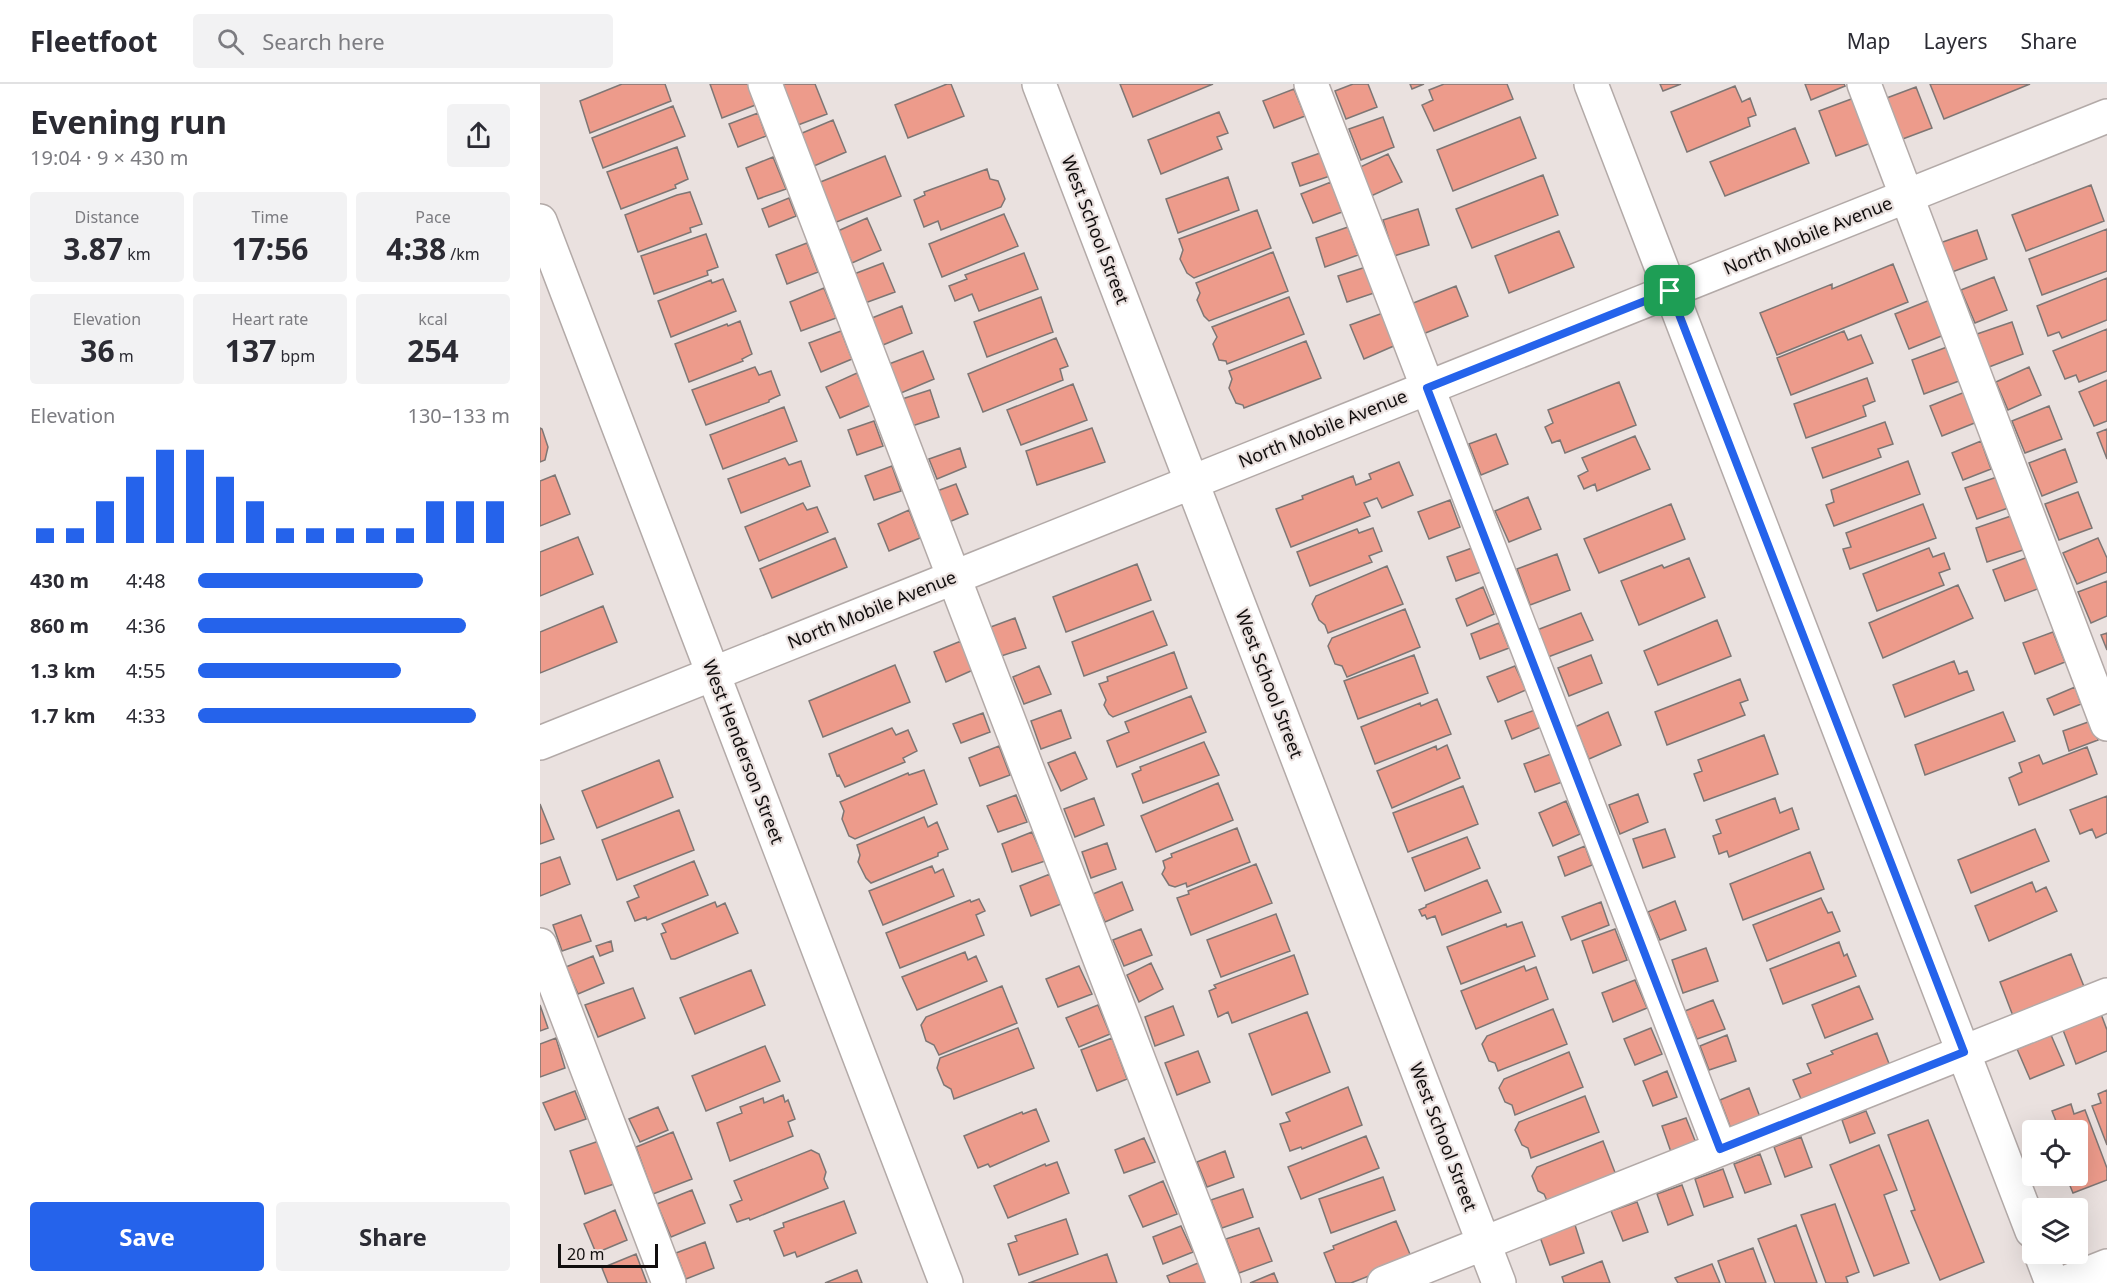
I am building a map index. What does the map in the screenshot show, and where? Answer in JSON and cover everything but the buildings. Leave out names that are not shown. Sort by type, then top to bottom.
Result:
[{"type":"street","points":[[765,84],[1224,1283]]},
{"type":"street","name":"West School Street","points":[[1039,84],[1498,1283]]},
{"type":"street","points":[[1311,84],[1720,1149]]},
{"type":"street","points":[[1591,84],[2022,1205]]},
{"type":"street","points":[[1864,84],[2107,724]]},
{"type":"street","name":"North Mobile Avenue","points":[[540,743],[2107,116]]},
{"type":"street","name":"West Henderson Street","points":[[540,220],[946,1283]]},
{"type":"street","points":[[540,945],[669,1283]]},
{"type":"street","points":[[1384,1283],[2107,994]]},
{"type":"street","points":[[2045,1264],[2052,1283]]},
{"type":"street","points":[[2064,1283],[2107,1266]]},
{"type":"route","points":[[1670,291],[1964,1052],[1720,1149],[1427,388],[1670,291]]}]
